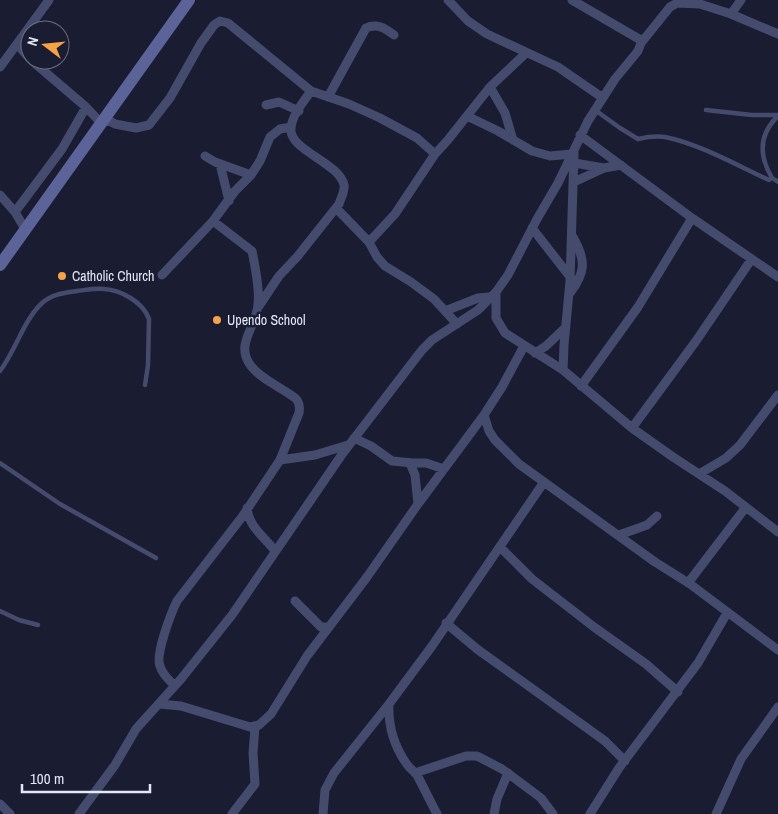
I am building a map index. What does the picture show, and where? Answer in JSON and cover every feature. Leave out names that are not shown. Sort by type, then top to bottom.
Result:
[{"type":"main road","points":[[0,265],[189,0]]},
{"type":"street","points":[[0,67],[49,0]]},
{"type":"street","points":[[448,0],[468,21],[477,27],[558,67],[603,98]]},
{"type":"street","points":[[572,0],[639,39],[641,43]]},
{"type":"street","points":[[731,14],[741,0]]},
{"type":"street","points":[[80,813],[115,765],[136,729],[232,615],[352,441],[427,345],[478,310],[508,275],[573,155],[580,135],[595,110],[638,51],[641,43],[670,7],[677,3],[700,4],[731,14],[778,34]]},
{"type":"street","points":[[42,70],[86,107],[101,123],[108,120],[115,124],[136,128],[144,127],[153,121],[170,98],[201,43],[214,25],[220,21],[228,24],[311,91],[367,112],[422,142],[435,154]]},
{"type":"street","points":[[328,97],[366,28],[381,27],[394,35]]},
{"type":"street","points":[[16,44],[20,49]]},
{"type":"street","points":[[369,242],[395,214],[435,154],[447,142],[466,116],[490,87],[526,52]]},
{"type":"street","points":[[490,87],[505,113],[513,140]]},
{"type":"street","points":[[174,685],[160,667],[158,660],[170,616],[177,601],[247,508],[280,460],[299,413],[299,404],[291,395],[255,371],[248,362],[244,342],[258,306],[279,276],[297,257],[336,208],[343,194],[344,184],[339,176],[293,138],[291,127],[311,91]]},
{"type":"street","points":[[266,105],[279,102],[299,111]]},
{"type":"street","points":[[15,212],[62,148],[86,107]]},
{"type":"street","points":[[466,116],[481,122],[532,151],[550,156],[573,155],[604,168]]},
{"type":"street","points":[[162,275],[213,221],[251,175],[260,161],[270,137],[280,129],[291,127]]},
{"type":"street","points":[[580,135],[692,218],[778,278]]},
{"type":"street","points":[[563,370],[571,278],[573,155]]},
{"type":"street","points":[[205,156],[220,164],[251,175]]},
{"type":"street","points":[[220,164],[229,200]]},
{"type":"street","points":[[574,182],[604,168],[621,165]]},
{"type":"street","points":[[0,195],[15,212],[25,229]]},
{"type":"street","points":[[336,208],[369,242],[376,256],[385,266],[421,289],[457,324]]},
{"type":"street","points":[[581,386],[638,307],[692,218]]},
{"type":"street","points":[[213,221],[252,251],[258,306]]},
{"type":"street","points":[[532,228],[571,278]]},
{"type":"street","points":[[570,293],[581,277],[583,260],[580,249],[572,236]]},
{"type":"street","points":[[632,428],[696,341],[751,260]]},
{"type":"street","points":[[445,311],[492,294]]},
{"type":"street","points":[[492,294],[496,318],[499,326],[505,333],[563,370],[632,428],[746,507],[778,532]]},
{"type":"street","points":[[535,353],[546,346],[566,327]]},
{"type":"street","points":[[159,704],[181,706],[255,727],[271,714],[308,656],[484,415],[502,387],[524,346]]},
{"type":"street","points":[[699,474],[726,458],[740,445],[778,395]]},
{"type":"street","points":[[484,415],[489,431],[504,450],[544,482],[688,583],[778,650]]},
{"type":"street","points":[[280,460],[315,455],[352,441],[371,446],[392,460],[426,463],[444,469]]},
{"type":"street","points":[[410,463],[415,475],[418,504]]},
{"type":"street","points":[[323,814],[325,790],[329,780],[432,646],[544,482]]},
{"type":"street","points":[[688,583],[746,507]]},
{"type":"street","points":[[247,508],[248,516],[256,530],[275,551]]},
{"type":"street","points":[[619,535],[647,525],[657,516]]},
{"type":"street","points":[[500,547],[532,579],[646,664],[678,692]]},
{"type":"street","points":[[295,601],[321,627],[329,627]]},
{"type":"street","points":[[590,814],[625,761],[698,663],[728,613]]},
{"type":"street","points":[[446,623],[484,654],[605,741],[625,761]]},
{"type":"street","points":[[389,704],[389,722],[395,743],[408,766],[415,773],[437,814]]},
{"type":"street","points":[[716,814],[741,759],[778,707]]},
{"type":"street","points":[[232,814],[255,784],[253,753],[255,727]]},
{"type":"street","points":[[415,773],[470,755],[487,760],[542,798],[552,814]]},
{"type":"street","points":[[494,814],[497,799],[508,773]]},
{"type":"street","points":[[0,804],[10,814]]},
{"type":"lane","points":[[595,110],[638,139],[651,136],[671,139],[715,154],[769,180],[772,178]]},
{"type":"lane","points":[[706,110],[778,116]]},
{"type":"lane","points":[[778,116],[773,121],[762,145],[762,157],[772,178],[778,182]]},
{"type":"lane","points":[[0,371],[13,352],[33,314],[51,296],[61,293],[106,289],[117,291],[135,301],[147,312],[149,318],[148,365],[145,385]]},
{"type":"lane","points":[[0,463],[60,504],[156,558]]},
{"type":"lane","points":[[0,611],[20,620],[38,625]]},
{"type":"place","name":"Catholic Church","points":[[62,276]]},
{"type":"place","name":"Upendo School","points":[[217,320]]}]
